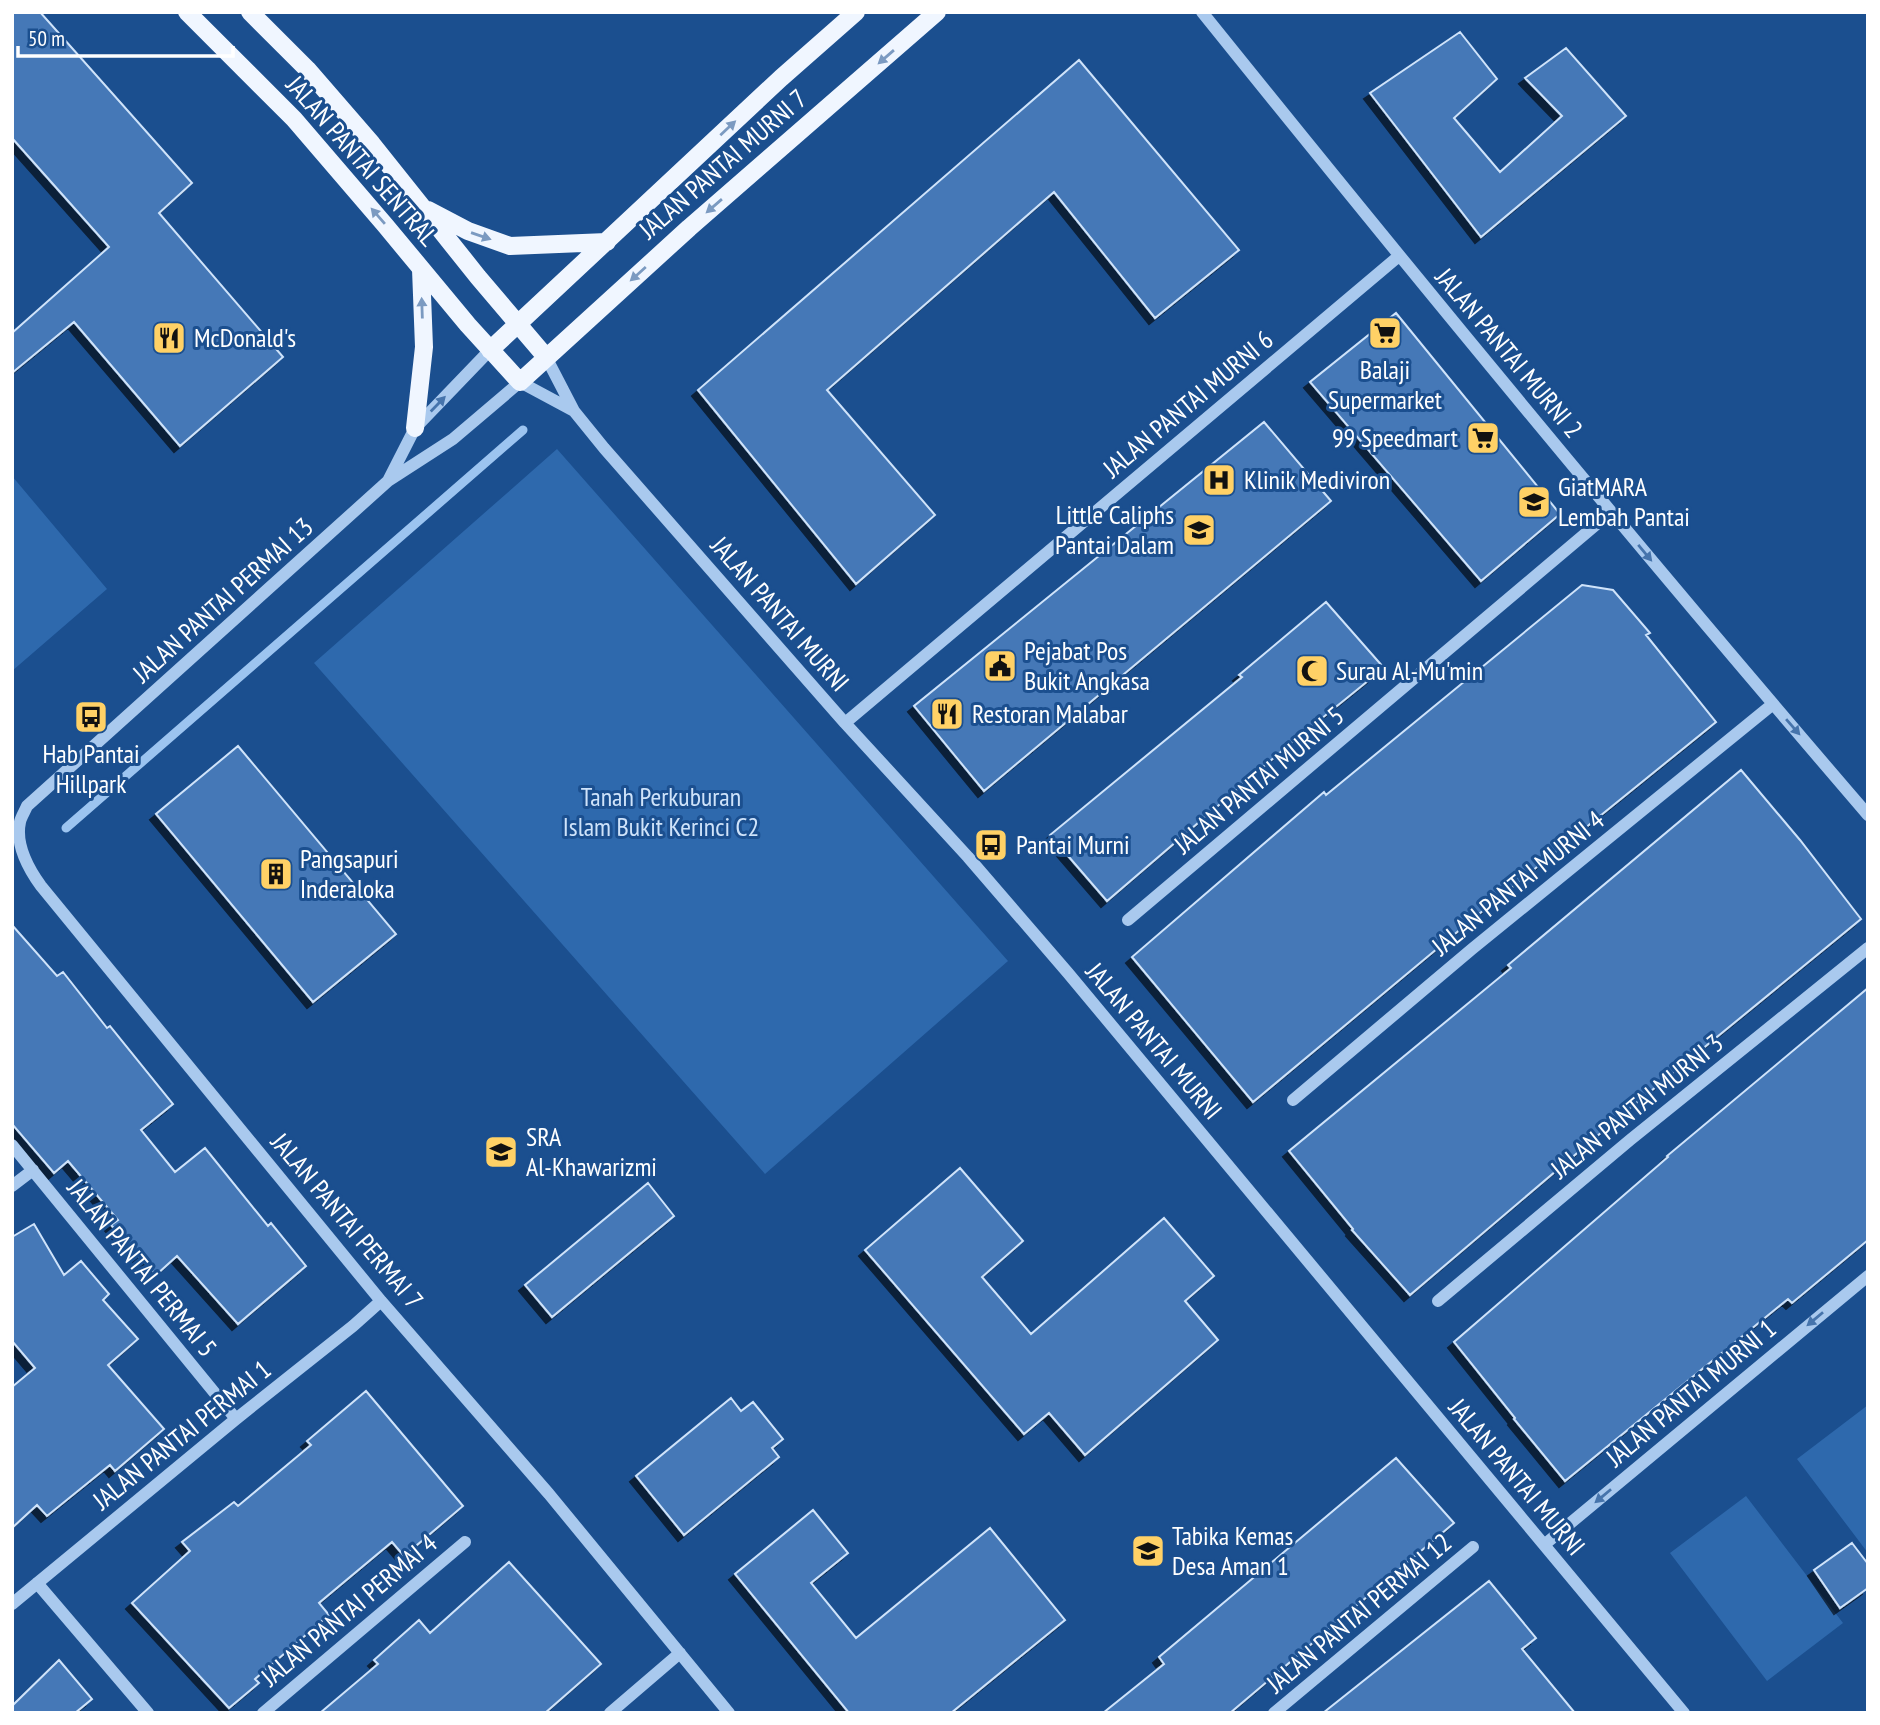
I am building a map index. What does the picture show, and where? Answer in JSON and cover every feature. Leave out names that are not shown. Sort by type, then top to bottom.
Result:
[{"type":"main road","name":"JALAN PANTAI SENTRAL","points":[[187,12],[294,119],[520,382]]},
{"type":"main road","name":"JALAN PANTAI SENTRAL","points":[[250,12],[307,69],[372,144],[546,357]]},
{"type":"main road","name":"JALAN PANTAI MURNI 7","points":[[490,350],[781,78],[856,12]]},
{"type":"main road","name":"JALAN PANTAI MURNI 7","points":[[520,382],[689,228],[937,12]]},
{"type":"main road","points":[[422,207],[468,231],[510,246],[607,242]]},
{"type":"main road","points":[[415,428],[424,347],[421,269]]},
{"type":"street","name":"JALAN PANTAI MURNI 2","points":[[1202,12],[1611,512],[1868,815]]},
{"type":"street","name":"JALAN PANTAI MURNI 6","points":[[845,723],[1399,256]]},
{"type":"street","name":"JALAN PANTAI PERMAI 13","points":[[388,481],[415,428],[490,350]]},
{"type":"street","name":"JALAN PANTAI MURNI","points":[[546,357],[574,411],[604,448],[1068,973],[1684,1713]]},
{"type":"street","name":"JALAN PANTAI MURNI","points":[[520,382],[574,411]]},
{"type":"street","name":"JALAN PANTAI PERMAI 13","points":[[89,751],[388,481],[453,439],[520,382]]},
{"type":"street","name":"JALAN PANTAI MURNI 5","points":[[1128,920],[1611,512]]},
{"type":"street","name":"JALAN PANTAI MURNI 4","points":[[1293,1100],[1472,949],[1773,704]]},
{"type":"street","name":"JALAN PANTAI PERMAI 7","points":[[89,751],[27,806],[20,821],[19,838],[29,869],[381,1301],[549,1494],[729,1713]]},
{"type":"street","name":"JALAN PANTAI MURNI 3","points":[[1438,1301],[1630,1140],[1868,948]]},
{"type":"street","name":"JALAN PANTAI PERMAI 5","points":[[12,1145],[236,1419]]},
{"type":"street","points":[[12,1186],[33,1170]]},
{"type":"street","name":"JALAN PANTAI MURNI 1","points":[[1544,1545],[1868,1276]]},
{"type":"street","name":"JALAN PANTAI PERMAI 1","points":[[12,1604],[381,1301]]},
{"type":"street","name":"JALAN PANTAI PERMAI 4","points":[[263,1713],[465,1542]]},
{"type":"street","name":"JALAN PANTAI PERMAI 12","points":[[1274,1713],[1473,1547]]},
{"type":"street","points":[[37,1583],[148,1713]]},
{"type":"street","points":[[610,1713],[680,1654]]},
{"type":"green space","name":"Tanah Perkuburan Islam Bukit Kerinci C2","points":[[557,449],[1008,961],[765,1174],[314,663]]},
{"type":"green space","points":[[12,476],[107,589],[12,671]]},
{"type":"green space","points":[[1868,1405],[1868,1553],[1797,1459]]},
{"type":"green space","points":[[1746,1496],[1843,1623],[1767,1681],[1670,1553]]},
{"type":"building","points":[[12,12],[40,12],[192,183],[159,213],[283,357],[180,446],[74,322],[12,373],[12,333],[109,247],[12,138]]},
{"type":"building","points":[[1460,32],[1497,79],[1454,118],[1500,172],[1562,116],[1525,78],[1566,48],[1626,116],[1481,237],[1370,93]]},
{"type":"building","points":[[1079,60],[1239,250],[1155,318],[1054,192],[827,390],[935,515],[856,584],[698,390]]},
{"type":"building","points":[[1396,313],[1560,514],[1481,581],[1310,382]]},
{"type":"building","points":[[1264,422],[1331,501],[984,791],[914,706]]},
{"type":"building","points":[[1582,585],[1613,590],[1650,633],[1646,635],[1716,722],[1253,1102],[1132,957],[1324,792],[1326,795]]},
{"type":"building","points":[[1326,602],[1384,668],[1290,744],[1107,901],[1050,835],[1242,677],[1239,675]]},
{"type":"building","name":"Pangsapuri Inderaloka","points":[[238,746],[396,934],[313,1002],[156,814]]},
{"type":"building","points":[[1741,770],[1861,919],[1629,1109],[1410,1295],[1352,1230],[1289,1151],[1511,968],[1508,965]]},
{"type":"building","points":[[12,925],[57,976],[63,972],[173,1104],[141,1130],[175,1172],[205,1148],[268,1226],[271,1223],[306,1266],[238,1324],[177,1256],[156,1275],[111,1225],[118,1220],[68,1161],[54,1173],[12,1124]]},
{"type":"building","points":[[1868,988],[1868,1240],[1792,1303],[1788,1299],[1565,1481],[1454,1342],[1667,1156]]},
{"type":"building","points":[[960,1168],[1023,1241],[982,1277],[1031,1334],[1164,1218],[1214,1276],[1185,1301],[1218,1340],[1085,1455],[1049,1413],[1024,1434],[865,1250]]},
{"type":"building","points":[[648,1183],[674,1216],[552,1317],[525,1285]]},
{"type":"building","points":[[34,1224],[64,1275],[81,1261],[109,1294],[103,1300],[138,1339],[108,1365],[164,1429],[115,1471],[110,1465],[47,1516],[37,1505],[12,1528],[12,1387],[35,1368],[12,1341],[12,1237]]},
{"type":"building","points":[[366,1391],[463,1506],[404,1556],[392,1542],[319,1603],[329,1615],[255,1679],[259,1683],[229,1708],[132,1603],[190,1551],[182,1542],[234,1502],[238,1506],[311,1445],[307,1441]]},
{"type":"building","points":[[731,1398],[741,1411],[753,1402],[783,1439],[772,1448],[779,1457],[684,1535],[636,1476]]},
{"type":"building","points":[[1396,1458],[1454,1523],[1230,1713],[1103,1713],[1164,1664],[1159,1657]]},
{"type":"building","points":[[813,1510],[848,1553],[811,1583],[856,1638],[990,1528],[1065,1620],[951,1713],[849,1713],[735,1574]]},
{"type":"building","points":[[1852,1543],[1868,1564],[1868,1588],[1840,1608],[1814,1570]]},
{"type":"building","points":[[509,1562],[601,1664],[545,1713],[320,1713],[378,1664],[374,1660],[419,1620],[430,1633]]},
{"type":"building","points":[[1489,1581],[1536,1638],[1522,1649],[1575,1713],[1323,1713]]},
{"type":"building","points":[[59,1660],[92,1699],[75,1713],[12,1713],[12,1706]]},
{"type":"waterway","points":[[66,828],[523,430]]},
{"type":"place","name":"Balaji Supermarket","points":[[1385,333]]},
{"type":"place","name":"McDonald's","points":[[169,338]]},
{"type":"place","name":"99 Speedmart","points":[[1483,438]]},
{"type":"place","name":"Klinik Mediviron","points":[[1219,480]]},
{"type":"place","name":"GiatMARA Lembah Pantai","points":[[1534,502]]},
{"type":"place","name":"Little Caliphs Pantai Dalam","points":[[1199,530]]},
{"type":"place","name":"Pejabat Pos Bukit Angkasa","points":[[1000,666]]},
{"type":"place","name":"Surau Al-Mu'min","points":[[1312,671]]},
{"type":"place","name":"Restoran Malabar","points":[[947,714]]},
{"type":"place","name":"Hab Pantai Hillpark","points":[[91,717]]},
{"type":"place","name":"Pantai Murni","points":[[991,845]]},
{"type":"place","name":"Pangsapuri Inderaloka","points":[[276,874]]},
{"type":"place","name":"SRA Al-Khawarizmi","points":[[501,1152]]},
{"type":"place","name":"Tabika Kemas Desa Aman 1","points":[[1148,1551]]}]
